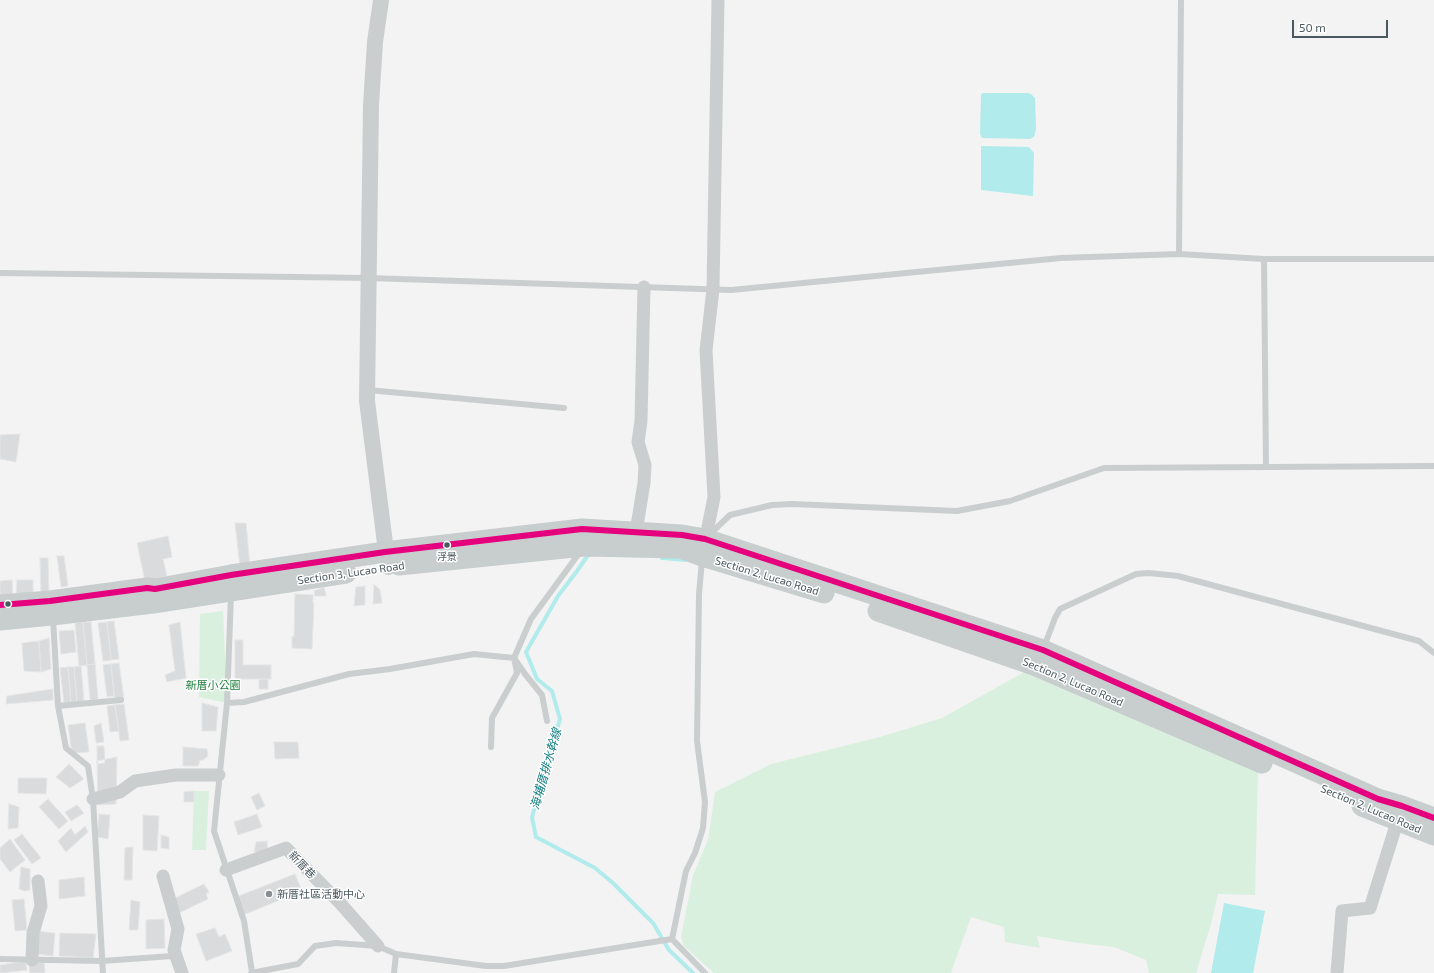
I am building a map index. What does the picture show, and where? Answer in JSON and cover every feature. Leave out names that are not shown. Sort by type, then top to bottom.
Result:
[{"type":"main road","name":"Section 3, Lucao Road","points":[[0,604],[51,608],[153,603],[231,582],[387,559],[636,532],[682,535],[704,547]]},
{"type":"main road","name":"Section 3, Lucao Road","points":[[583,538],[680,548],[704,547]]},
{"type":"main road","name":"Section 2, Lucao Road","points":[[704,547],[1043,650],[1378,799],[1434,835]]},
{"type":"main road","name":"Section 2, Lucao Road","points":[[704,547],[834,596],[1034,665],[1400,814],[1434,818]]},
{"type":"main road","name":"Section 3, Lucao Road","points":[[0,620],[51,608]]},
{"type":"street","points":[[381,0],[375,42],[372,105],[367,401],[387,559]]},
{"type":"street","points":[[704,547],[714,497],[706,350],[713,289],[718,0]]},
{"type":"street","points":[[636,532],[644,483],[645,465],[638,442],[641,421],[644,287]]},
{"type":"street","points":[[93,798],[120,792],[135,781],[176,774],[219,775]]},
{"type":"street","points":[[1337,973],[1342,911],[1370,908],[1400,814]]},
{"type":"street","name":"新厝巷","points":[[226,870],[286,848],[340,903],[378,946]]},
{"type":"street","points":[[163,876],[178,929],[174,950],[183,973]]},
{"type":"street","points":[[32,960],[33,933],[41,906],[38,881]]},
{"type":"lane","points":[[1179,254],[1181,0]]},
{"type":"lane","points":[[0,273],[369,278],[731,290],[1061,258],[1179,254],[1264,259],[1434,259]]},
{"type":"lane","points":[[1264,259],[1266,467]]},
{"type":"lane","points":[[368,390],[564,408]]},
{"type":"lane","points":[[672,939],[686,870],[695,853],[703,828],[705,802],[697,741],[700,594],[704,547],[730,515],[772,505],[792,504],[957,511],[1010,500],[1104,468],[1434,466]]},
{"type":"lane","points":[[491,747],[492,718],[517,673],[514,658],[531,620],[583,538]]},
{"type":"lane","points":[[1043,650],[1060,609],[1131,576],[1149,572],[1178,576],[1419,641],[1434,653]]},
{"type":"lane","points":[[231,582],[227,703],[214,832],[244,921],[252,972],[298,964],[315,946],[336,943],[378,946],[396,954],[486,966],[504,966],[672,939]]},
{"type":"lane","points":[[51,608],[58,706],[66,748],[88,766],[93,798],[103,973]]},
{"type":"lane","points":[[227,703],[244,702],[349,674],[390,669],[474,654],[514,658],[542,695],[547,721]]},
{"type":"lane","points":[[58,706],[121,700]]},
{"type":"lane","points":[[672,939],[705,973]]},
{"type":"lane","points":[[394,973],[396,954]]},
{"type":"lane","points":[[0,959],[102,961],[172,956],[183,973]]},
{"type":"green space","name":"新厝小公園","points":[[223,611],[227,703],[199,697],[200,614]]},
{"type":"green space","points":[[1026,671],[1258,771],[1255,895],[1218,894],[1211,924],[1196,973],[1149,973],[1146,960],[1114,947],[1037,936],[1040,948],[1005,942],[1004,927],[971,917],[951,973],[714,973],[684,946],[681,937],[693,875],[708,840],[715,792],[771,764],[880,737],[942,718]]},
{"type":"green space","points":[[194,791],[209,791],[206,850],[192,850]]},
{"type":"water","points":[[983,93],[1031,94],[1035,98],[1036,129],[1034,137],[1030,139],[982,138],[980,134],[981,95]]},
{"type":"water","points":[[981,146],[1029,147],[1034,153],[1033,196],[981,190]]},
{"type":"water","points":[[1224,903],[1265,911],[1253,973],[1211,973]]},
{"type":"building","points":[[20,434],[16,462],[0,459],[0,435]]},
{"type":"building","points":[[235,523],[246,523],[250,566],[240,567]]},
{"type":"building","points":[[168,536],[172,557],[163,559],[167,576],[145,581],[137,543]]},
{"type":"building","points":[[57,556],[64,556],[68,586],[61,587]]},
{"type":"building","points":[[40,558],[48,558],[49,594],[41,594]]},
{"type":"building","points":[[12,580],[13,598],[0,600],[0,581]]},
{"type":"building","points":[[17,580],[33,580],[33,600],[16,601]]},
{"type":"building","points":[[374,584],[380,590],[382,603],[373,604]]},
{"type":"building","points":[[365,586],[365,605],[354,606],[356,587]]},
{"type":"building","points":[[324,587],[326,596],[315,596],[314,591]]},
{"type":"building","points":[[295,594],[313,595],[312,649],[292,648],[292,636],[294,637]]},
{"type":"building","points":[[114,621],[119,659],[111,660],[107,622]]},
{"type":"building","points":[[83,622],[87,665],[79,666],[75,623]]},
{"type":"building","points":[[83,622],[91,622],[95,664],[87,665]]},
{"type":"building","points":[[107,622],[111,660],[103,661],[98,623]]},
{"type":"building","points":[[180,622],[186,678],[167,682],[165,675],[175,671],[169,625]]},
{"type":"building","points":[[74,630],[76,652],[61,654],[59,631]]},
{"type":"building","points":[[49,638],[51,669],[41,672],[39,641]]},
{"type":"building","points":[[235,640],[243,640],[243,665],[271,665],[271,679],[235,679]]},
{"type":"building","points":[[39,641],[41,672],[24,671],[22,643]]},
{"type":"building","points":[[119,663],[124,699],[115,700],[111,664]]},
{"type":"building","points":[[95,664],[98,699],[90,700],[87,665]]},
{"type":"building","points":[[111,664],[114,696],[107,697],[103,665]]},
{"type":"building","points":[[81,666],[84,701],[77,702],[74,667]]},
{"type":"building","points":[[68,667],[71,703],[64,703],[60,668]]},
{"type":"building","points":[[68,667],[74,667],[77,702],[71,703]]},
{"type":"building","points":[[259,679],[268,679],[268,689],[259,689]]},
{"type":"building","points":[[53,689],[53,700],[6,704],[7,696]]},
{"type":"building","points":[[202,703],[218,707],[216,731],[202,731]]},
{"type":"building","points":[[124,704],[129,740],[120,741],[115,705]]},
{"type":"building","points":[[115,705],[119,731],[110,732],[107,706]]},
{"type":"building","points":[[85,723],[89,752],[72,753],[68,725]]},
{"type":"building","points":[[101,723],[104,742],[96,743],[94,726]]},
{"type":"building","points":[[274,742],[298,742],[299,758],[275,759]]},
{"type":"building","points":[[97,746],[104,746],[105,763],[97,764]]},
{"type":"building","points":[[183,747],[207,749],[208,756],[203,760],[200,760],[198,766],[183,766]]},
{"type":"building","points":[[117,757],[116,804],[98,805],[97,761]]},
{"type":"building","points":[[69,764],[84,779],[70,788],[56,777]]},
{"type":"building","points":[[18,778],[47,778],[46,794],[18,793]]},
{"type":"building","points":[[194,791],[194,802],[184,802],[184,792]]},
{"type":"building","points":[[259,793],[265,806],[257,810],[251,797]]},
{"type":"building","points":[[48,799],[68,821],[59,829],[39,807]]},
{"type":"building","points":[[9,804],[19,807],[18,828],[8,829]]},
{"type":"building","points":[[77,805],[84,813],[71,821],[65,812]]},
{"type":"building","points":[[99,814],[110,815],[108,839],[97,837]]},
{"type":"building","points":[[257,814],[262,827],[238,835],[234,822]]},
{"type":"building","points":[[143,815],[159,816],[157,851],[143,850]]},
{"type":"building","points":[[85,826],[88,832],[66,852],[58,841],[71,828],[75,835]]},
{"type":"building","points":[[22,834],[41,858],[32,864],[14,840]]},
{"type":"building","points":[[161,835],[169,837],[169,849],[161,848]]},
{"type":"building","points":[[10,839],[25,860],[10,872],[0,859],[0,848]]},
{"type":"building","points":[[267,841],[268,852],[254,852],[256,842]]},
{"type":"building","points":[[133,847],[132,880],[124,880],[125,848]]},
{"type":"building","points":[[21,867],[30,869],[30,890],[25,891],[19,889]]},
{"type":"building","name":"新厝社區活動中心","points":[[295,874],[302,891],[243,915],[236,897]]},
{"type":"building","points":[[84,877],[85,896],[59,899],[59,880]]},
{"type":"building","points":[[204,884],[209,892],[206,894],[208,899],[179,913],[171,900]]},
{"type":"building","points":[[24,899],[27,930],[15,931],[12,900]]},
{"type":"building","points":[[131,900],[140,902],[138,930],[129,930]]},
{"type":"building","points":[[164,919],[165,948],[146,949],[146,920]]},
{"type":"building","points":[[215,928],[219,937],[225,934],[232,951],[206,961],[196,934]]},
{"type":"building","points":[[36,931],[55,933],[53,956],[35,954]]},
{"type":"building","points":[[60,933],[96,934],[93,958],[59,956]]},
{"type":"building","points":[[26,961],[27,970],[0,973],[0,965]]},
{"type":"building","points":[[44,962],[45,973],[30,973],[29,964]]},
{"type":"waterway","name":"海埔厝排水幹線","points":[[590,555],[588,555],[558,596],[526,652],[537,679],[552,691],[560,719],[532,817],[536,837],[595,868],[613,883],[653,923],[669,950],[693,973]]},
{"type":"waterway","name":"海埔厝排水幹線","points":[[662,558],[686,560]]},
{"type":"transit line","points":[[0,605],[50,601],[147,588],[155,589],[231,575],[385,552],[582,529],[682,535],[705,539],[1043,650],[1378,799],[1434,818]]},
{"type":"place","name":"浮景","points":[[447,545]]},
{"type":"place","name":"新厝社區活動中心","points":[[269,894]]}]
